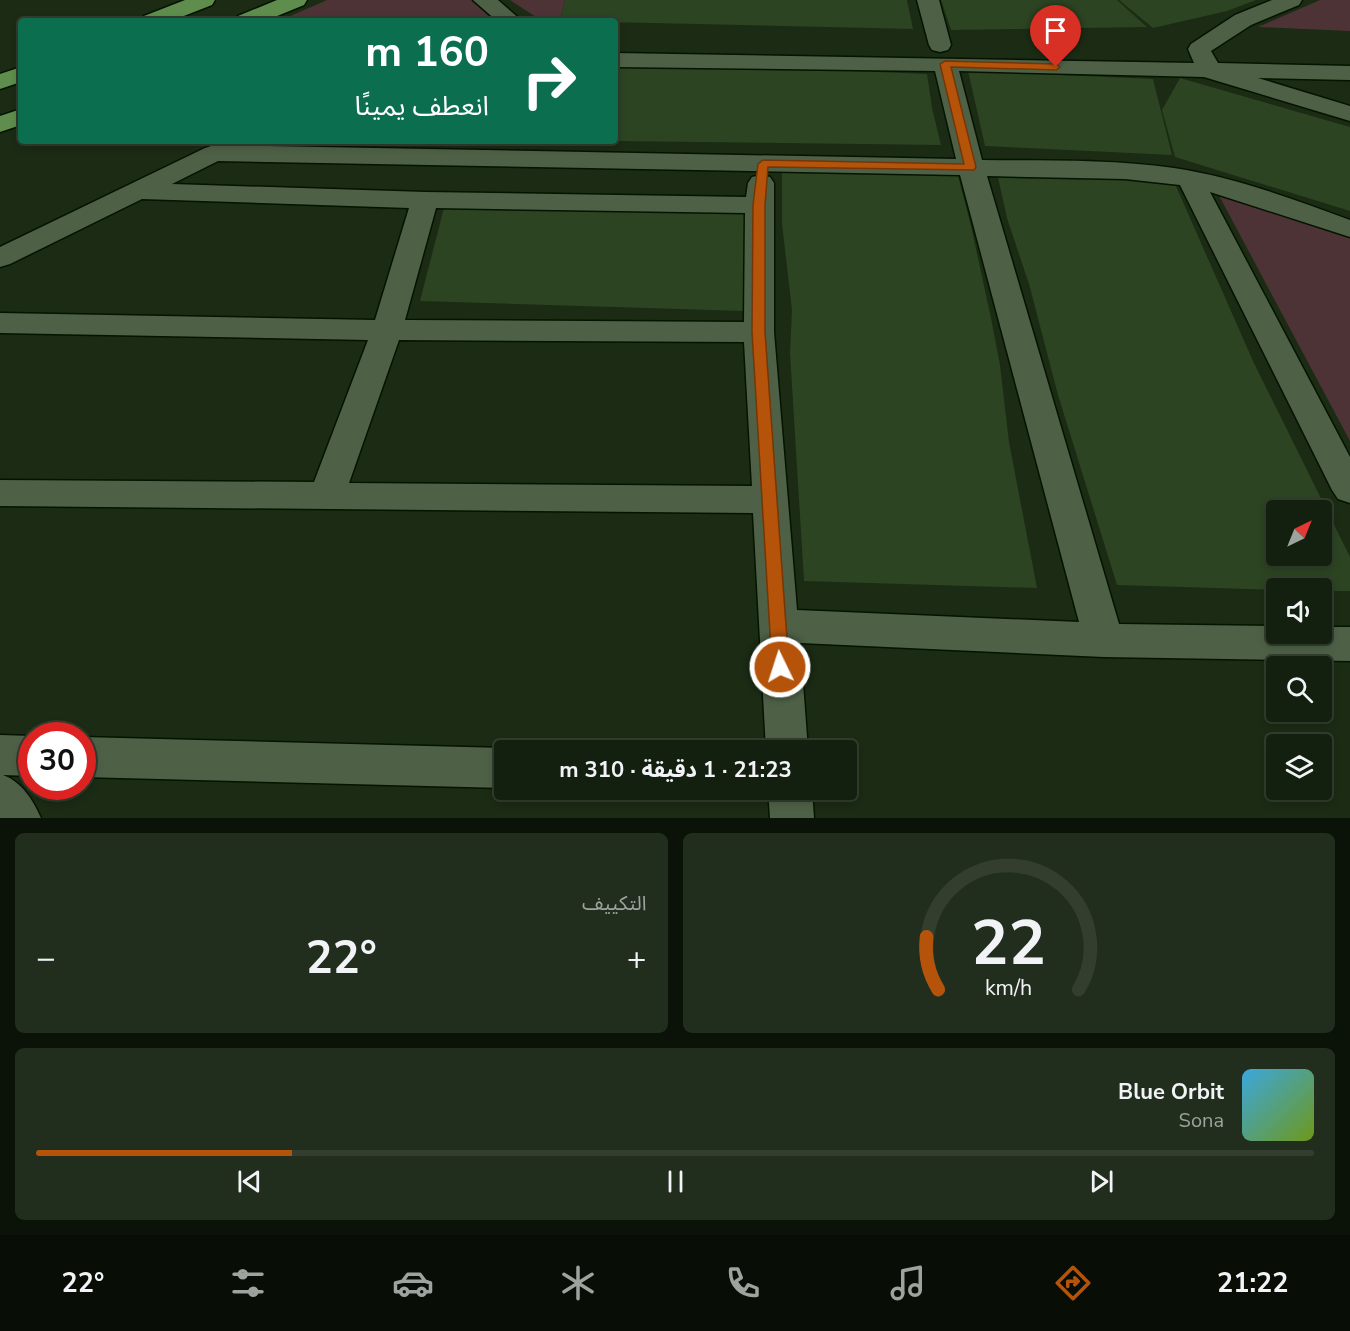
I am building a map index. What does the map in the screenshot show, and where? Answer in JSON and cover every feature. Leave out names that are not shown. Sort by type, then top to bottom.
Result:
[{"type":"main road","points":[[159,18],[204,0]]},
{"type":"main road","points":[[253,18],[296,0]]},
{"type":"main road","points":[[0,82],[18,75]]},
{"type":"main road","points":[[0,125],[18,117]]},
{"type":"street","points":[[484,0],[507,18]]},
{"type":"street","points":[[928,0],[970,167],[1104,640]]},
{"type":"street","points":[[1199,49],[1243,20],[1291,0]]},
{"type":"street","points":[[618,42],[943,54],[1210,71],[1350,73]]},
{"type":"street","points":[[1199,49],[1210,71],[1350,114]]},
{"type":"street","points":[[618,60],[1199,49],[1280,50]]},
{"type":"street","points":[[0,258],[214,153],[970,167],[1144,173],[1190,179],[1248,194],[1350,229]]},
{"type":"street","points":[[763,164],[759,205],[759,332],[786,740]]},
{"type":"street","points":[[1190,179],[1350,490]]},
{"type":"street","points":[[139,190],[424,200],[759,205]]},
{"type":"street","points":[[327,496],[387,330],[424,200]]},
{"type":"street","points":[[0,323],[387,330],[759,332]]},
{"type":"street","points":[[0,493],[769,500]]},
{"type":"street","points":[[777,626],[1104,640],[1350,644]]},
{"type":"street","points":[[0,755],[18,756]]},
{"type":"street","points":[[96,757],[494,768]]},
{"type":"street","points":[[0,794],[19,818]]},
{"type":"street","points":[[791,800],[792,818]]},
{"type":"shaded area","points":[[327,0],[476,0],[500,18],[286,18]]},
{"type":"shaded area","points":[[510,0],[565,0],[561,16],[537,18]]},
{"type":"shaded area","points":[[1320,0],[1350,0],[1350,31],[1258,27]]},
{"type":"shaded area","points":[[1216,190],[1350,227],[1350,441]]},
{"type":"building","points":[[565,0],[907,0],[913,29],[618,22],[618,18],[561,18]]},
{"type":"building","points":[[941,0],[1117,0],[1147,27],[951,30]]},
{"type":"building","points":[[1119,0],[1256,0],[1227,11],[1153,28]]},
{"type":"building","points":[[618,66],[758,67],[927,74],[941,145],[618,141]]},
{"type":"building","points":[[968,71],[1153,79],[1172,155],[985,146]]},
{"type":"building","points":[[1180,78],[1350,127],[1350,211],[1175,157],[1162,110]]},
{"type":"building","points":[[782,164],[956,168],[991,318],[1000,365],[1009,442],[1037,588],[804,581],[790,353],[792,310],[782,224]]},
{"type":"building","points":[[997,173],[1172,177],[1253,361],[1322,500],[1266,500],[1266,566],[1332,566],[1332,521],[1350,557],[1350,591],[1332,591],[1332,578],[1266,578],[1266,590],[1117,585],[1058,395],[1029,284],[1007,218]]},
{"type":"building","points":[[446,200],[744,206],[744,311],[420,301]]},
{"type":"route","points":[[780,667],[759,332],[759,205],[763,164],[970,167],[945,64],[1056,67]]}]
